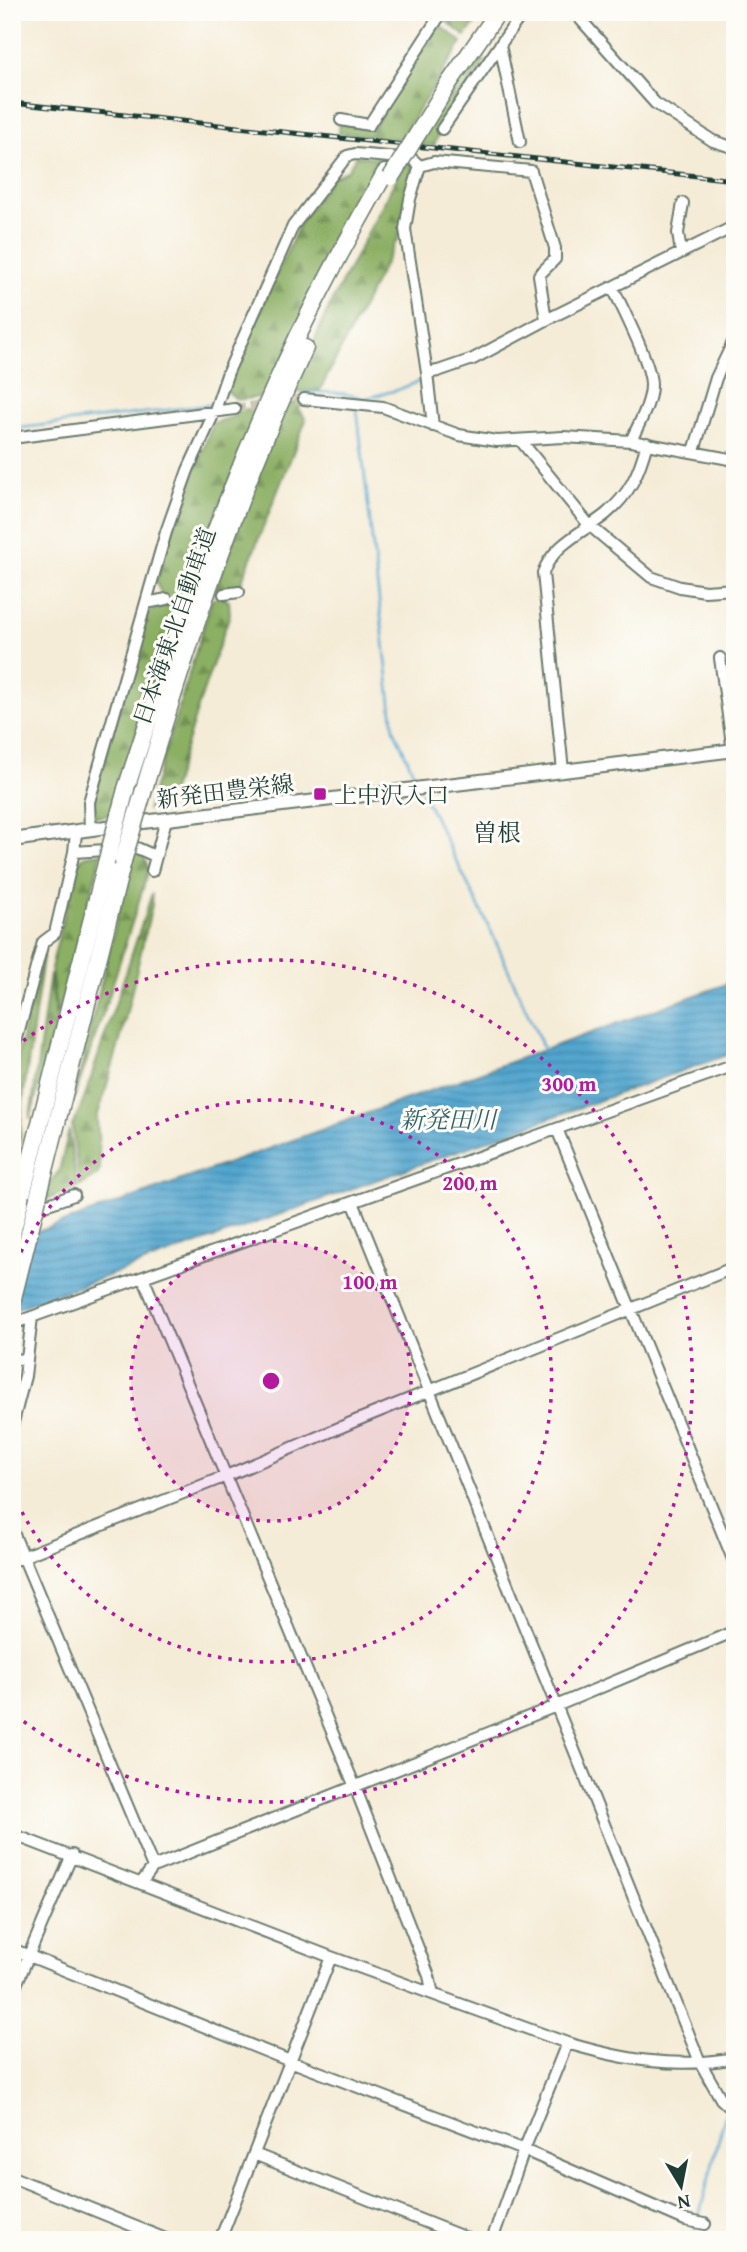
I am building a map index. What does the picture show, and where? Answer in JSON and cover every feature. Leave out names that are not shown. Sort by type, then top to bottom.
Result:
[{"type":"highway","name":"日本海東北自動車道","points":[[12,1233],[126,789],[186,610],[263,413],[308,315],[437,89],[489,12]]},
{"type":"highway","name":"日本海東北自動車道","points":[[12,1303],[123,861],[145,786],[194,631],[272,420],[331,290],[388,175],[498,12]]},
{"type":"main road","name":"新発田豊栄線","points":[[12,840],[734,750]]},
{"type":"street","points":[[341,120],[369,125],[442,12]]},
{"type":"street","points":[[442,129],[523,12]]},
{"type":"street","points":[[574,12],[655,103],[713,141],[735,148]]},
{"type":"street","points":[[500,46],[520,142]]},
{"type":"street","points":[[90,829],[89,802],[166,532],[228,372],[293,226],[347,156],[355,154],[412,159],[420,166]]},
{"type":"street","points":[[420,166],[434,162],[531,172],[555,248],[555,259],[539,275],[546,320]]},
{"type":"street","points":[[420,166],[405,229],[433,426]]},
{"type":"street","points":[[681,253],[678,233],[683,203]]},
{"type":"street","points":[[427,373],[438,372],[473,359],[735,226]]},
{"type":"street","points":[[613,288],[643,356],[651,385],[645,409],[631,442]]},
{"type":"street","points":[[694,451],[716,378],[735,338]]},
{"type":"street","points":[[304,399],[383,407],[459,435],[497,441],[563,436],[647,443],[735,460]]},
{"type":"street","points":[[12,438],[235,410]]},
{"type":"street","points":[[521,441],[589,525],[651,577],[680,587],[705,591],[735,589]]},
{"type":"street","points":[[563,771],[543,573],[551,556],[606,514],[627,492],[639,474],[647,443]]},
{"type":"street","points":[[224,594],[239,592]]},
{"type":"street","points":[[146,603],[167,599]]},
{"type":"street","points":[[720,658],[734,750]]},
{"type":"street","points":[[152,871],[166,820]]},
{"type":"street","points":[[12,1057],[43,942],[55,933],[74,852],[76,832]]},
{"type":"street","points":[[74,852],[137,848],[155,856]]},
{"type":"street","points":[[12,1324],[735,1065]]},
{"type":"street","points":[[557,1129],[735,1564]]},
{"type":"street","points":[[16,1209],[74,1195]]},
{"type":"street","points":[[353,1202],[700,2062],[721,2099],[735,2112]]},
{"type":"street","points":[[18,1559],[735,1267]]},
{"type":"street","points":[[143,1277],[355,1787],[429,1976],[433,1994]]},
{"type":"street","points":[[12,1426],[27,1360],[33,1317]]},
{"type":"street","points":[[12,1359],[27,1360]]},
{"type":"street","points":[[12,1530],[18,1559],[153,1867]]},
{"type":"street","points":[[141,1883],[153,1867],[556,1706],[735,1631]]},
{"type":"street","points":[[12,1834],[567,2043],[606,2055],[659,2063],[735,2058]]},
{"type":"street","points":[[12,1994],[72,1855]]},
{"type":"street","points":[[12,1949],[290,2061],[524,2150],[685,2220],[705,2224]]},
{"type":"street","points":[[220,2240],[331,1956]]},
{"type":"street","points":[[492,2240],[524,2150],[567,2043]]},
{"type":"street","points":[[254,2154],[471,2240]]},
{"type":"street","points":[[12,2176],[168,2240]]},
{"type":"green space","points":[[448,12],[484,12],[465,36],[443,19]]},
{"type":"green space","points":[[441,26],[462,42],[400,139],[339,133],[339,123],[373,128],[413,62]]},
{"type":"green space","points":[[475,51],[485,61],[441,128],[434,146],[415,144]]},
{"type":"green space","points":[[356,156],[390,158],[262,397],[237,400],[224,388],[301,221],[333,176],[347,171]]},
{"type":"green space","points":[[405,162],[415,164],[403,228],[320,390],[291,393],[331,303]]},
{"type":"green space","points":[[302,402],[299,408],[306,420],[239,588],[214,592],[259,470],[287,404]]},
{"type":"green space","points":[[255,408],[258,411],[183,596],[163,598],[156,582],[174,525],[213,423],[236,416],[235,411]]},
{"type":"green space","points":[[228,595],[222,598],[229,601],[230,614],[167,806],[147,810],[213,596]]},
{"type":"green space","points":[[183,598],[153,680],[111,815],[95,817],[97,787],[146,613],[161,607],[165,603],[163,600]]},
{"type":"green space","points":[[133,852],[143,855],[149,869],[72,1104]]},
{"type":"green space","points":[[102,853],[57,1016],[51,968],[76,865],[87,856]]},
{"type":"green space","points":[[152,893],[152,905],[120,1041],[97,1118],[100,1170],[80,1186],[72,1126],[83,1102]]},
{"type":"green space","points":[[44,950],[22,1107],[20,1141],[12,1176],[12,1077]]},
{"type":"green space","points":[[50,974],[56,1022],[30,1119]]},
{"type":"green space","points":[[69,1130],[77,1187],[46,1200],[51,1181],[59,1171]]},
{"type":"water","name":"新発田川","points":[[735,981],[735,1052],[12,1310],[12,1241]]},
{"type":"waterway","points":[[304,393],[334,393],[363,399],[426,379]]},
{"type":"waterway","points":[[12,429],[209,405]]},
{"type":"waterway","points":[[357,409],[394,729],[418,783]]},
{"type":"waterway","points":[[422,792],[491,931],[545,1052]]},
{"type":"waterway","points":[[698,2220],[727,2108]]},
{"type":"waterway","points":[[693,2240],[696,2226]]},
{"type":"tunnel","points":[[235,409],[304,399]]},
{"type":"tunnel","points":[[167,599],[224,594]]},
{"type":"railway","points":[[12,103],[735,180]]},
{"type":"place","name":"上中沢入口","points":[[320,794]]},
{"type":"district","name":"曽根","points":[[497,832]]}]
